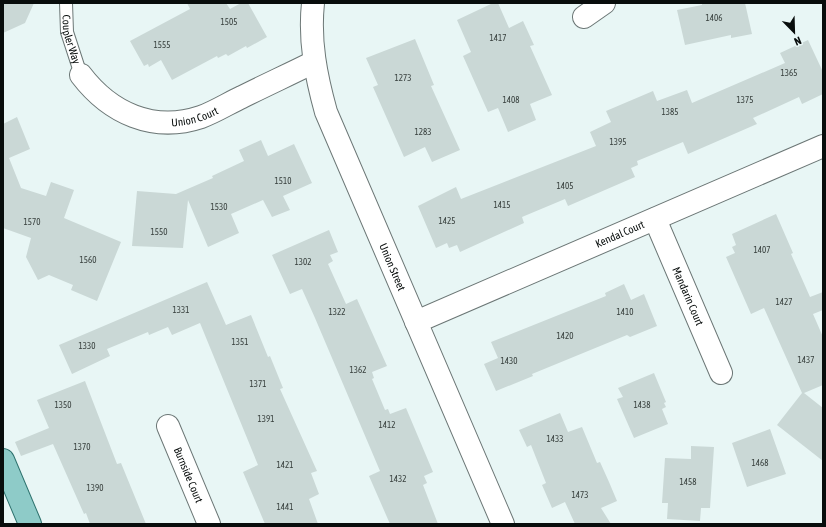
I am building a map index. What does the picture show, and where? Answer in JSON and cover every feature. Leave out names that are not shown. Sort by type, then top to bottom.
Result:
[{"type":"main road","points":[[3,460],[30,524]]},
{"type":"street","name":"Union Street","points":[[313,3],[312,16],[314,62],[326,112],[503,524]]},
{"type":"street","points":[[584,17],[604,3]]},
{"type":"street","name":"Union Court","points":[[81,75],[91,88],[109,104],[131,116],[156,122],[178,122],[201,117],[314,62]]},
{"type":"street","name":"Kendal Court","points":[[416,322],[823,146]]},
{"type":"street","name":"Mandarin Court","points":[[654,219],[721,373]]},
{"type":"street","name":"Burnside Court","points":[[168,426],[209,524]]},
{"type":"lane","name":"Coupler Way","points":[[66,3],[67,32],[81,75]]},
{"type":"building","points":[[3,3],[34,3],[25,23],[3,33]]},
{"type":"building","points":[[187,3],[226,3],[230,9],[241,3],[248,3],[267,37],[228,56],[226,54],[218,58],[217,56],[172,80],[161,60],[149,67],[148,64],[144,66],[130,41],[190,9]]},
{"type":"building","points":[[493,3],[498,3],[509,28],[523,21],[534,45],[530,46],[552,95],[530,104],[536,120],[508,132],[498,108],[488,112],[463,56],[471,52],[457,20]]},
{"type":"building","points":[[702,3],[745,3],[752,34],[731,38],[731,35],[685,45],[677,10],[702,5]]},
{"type":"building","points":[[415,39],[434,85],[431,86],[460,150],[432,162],[425,147],[404,157],[373,87],[378,85],[366,58]]},
{"type":"building","points":[[808,40],[823,72],[823,94],[802,104],[799,97],[753,118],[757,124],[688,154],[683,142],[637,161],[638,165],[631,168],[635,177],[568,206],[565,199],[522,217],[524,223],[460,252],[457,245],[449,248],[447,243],[436,248],[418,206],[456,187],[461,199],[596,146],[590,132],[611,122],[606,111],[653,91],[657,101],[687,90],[692,103],[785,63],[780,53]]},
{"type":"building","points":[[17,117],[30,149],[9,158],[21,188],[46,196],[51,182],[74,190],[64,218],[121,242],[97,301],[71,290],[73,285],[49,275],[38,280],[26,257],[31,238],[3,228],[3,124]]},
{"type":"building","points":[[261,140],[268,156],[294,144],[312,183],[283,196],[290,210],[272,217],[263,200],[231,214],[239,233],[208,247],[188,200],[183,248],[132,246],[137,191],[176,194],[213,178],[212,176],[244,161],[239,150]]},
{"type":"building","points":[[776,214],[793,253],[791,254],[810,297],[823,292],[823,310],[813,314],[823,337],[823,385],[804,393],[823,408],[823,461],[777,425],[802,393],[764,308],[751,314],[726,257],[735,253],[732,247],[736,245],[732,234]]},
{"type":"building","points":[[329,230],[338,252],[330,255],[333,261],[328,264],[346,304],[357,299],[387,366],[372,372],[374,378],[372,379],[385,410],[388,409],[390,414],[406,408],[433,472],[424,476],[427,483],[423,485],[438,524],[390,524],[369,476],[380,471],[315,318],[302,289],[290,294],[272,255]]},
{"type":"building","points":[[207,282],[226,325],[251,315],[268,357],[270,356],[283,388],[280,389],[317,471],[311,473],[319,494],[309,499],[318,524],[265,524],[243,472],[258,465],[200,323],[172,335],[168,327],[149,335],[148,332],[107,349],[110,356],[72,374],[59,345]]},
{"type":"building","points":[[624,284],[631,300],[644,294],[657,326],[630,337],[627,335],[532,374],[533,376],[496,391],[484,364],[498,358],[491,342],[606,296],[605,293]]},
{"type":"building","points":[[654,373],[666,402],[664,403],[666,407],[662,409],[668,424],[634,438],[617,399],[623,397],[618,388]]},
{"type":"building","points":[[85,381],[117,464],[121,463],[146,524],[90,524],[86,513],[84,514],[53,444],[21,456],[15,442],[49,428],[37,400]]},
{"type":"building","points":[[560,413],[568,432],[582,427],[597,463],[600,462],[617,501],[601,508],[611,524],[575,524],[565,502],[552,508],[542,485],[546,483],[531,445],[527,447],[519,430]]},
{"type":"building","points":[[770,429],[786,474],[747,487],[732,443]]},
{"type":"building","points":[[691,446],[714,447],[710,508],[701,508],[700,521],[667,519],[668,503],[662,503],[665,458],[691,459]]}]
